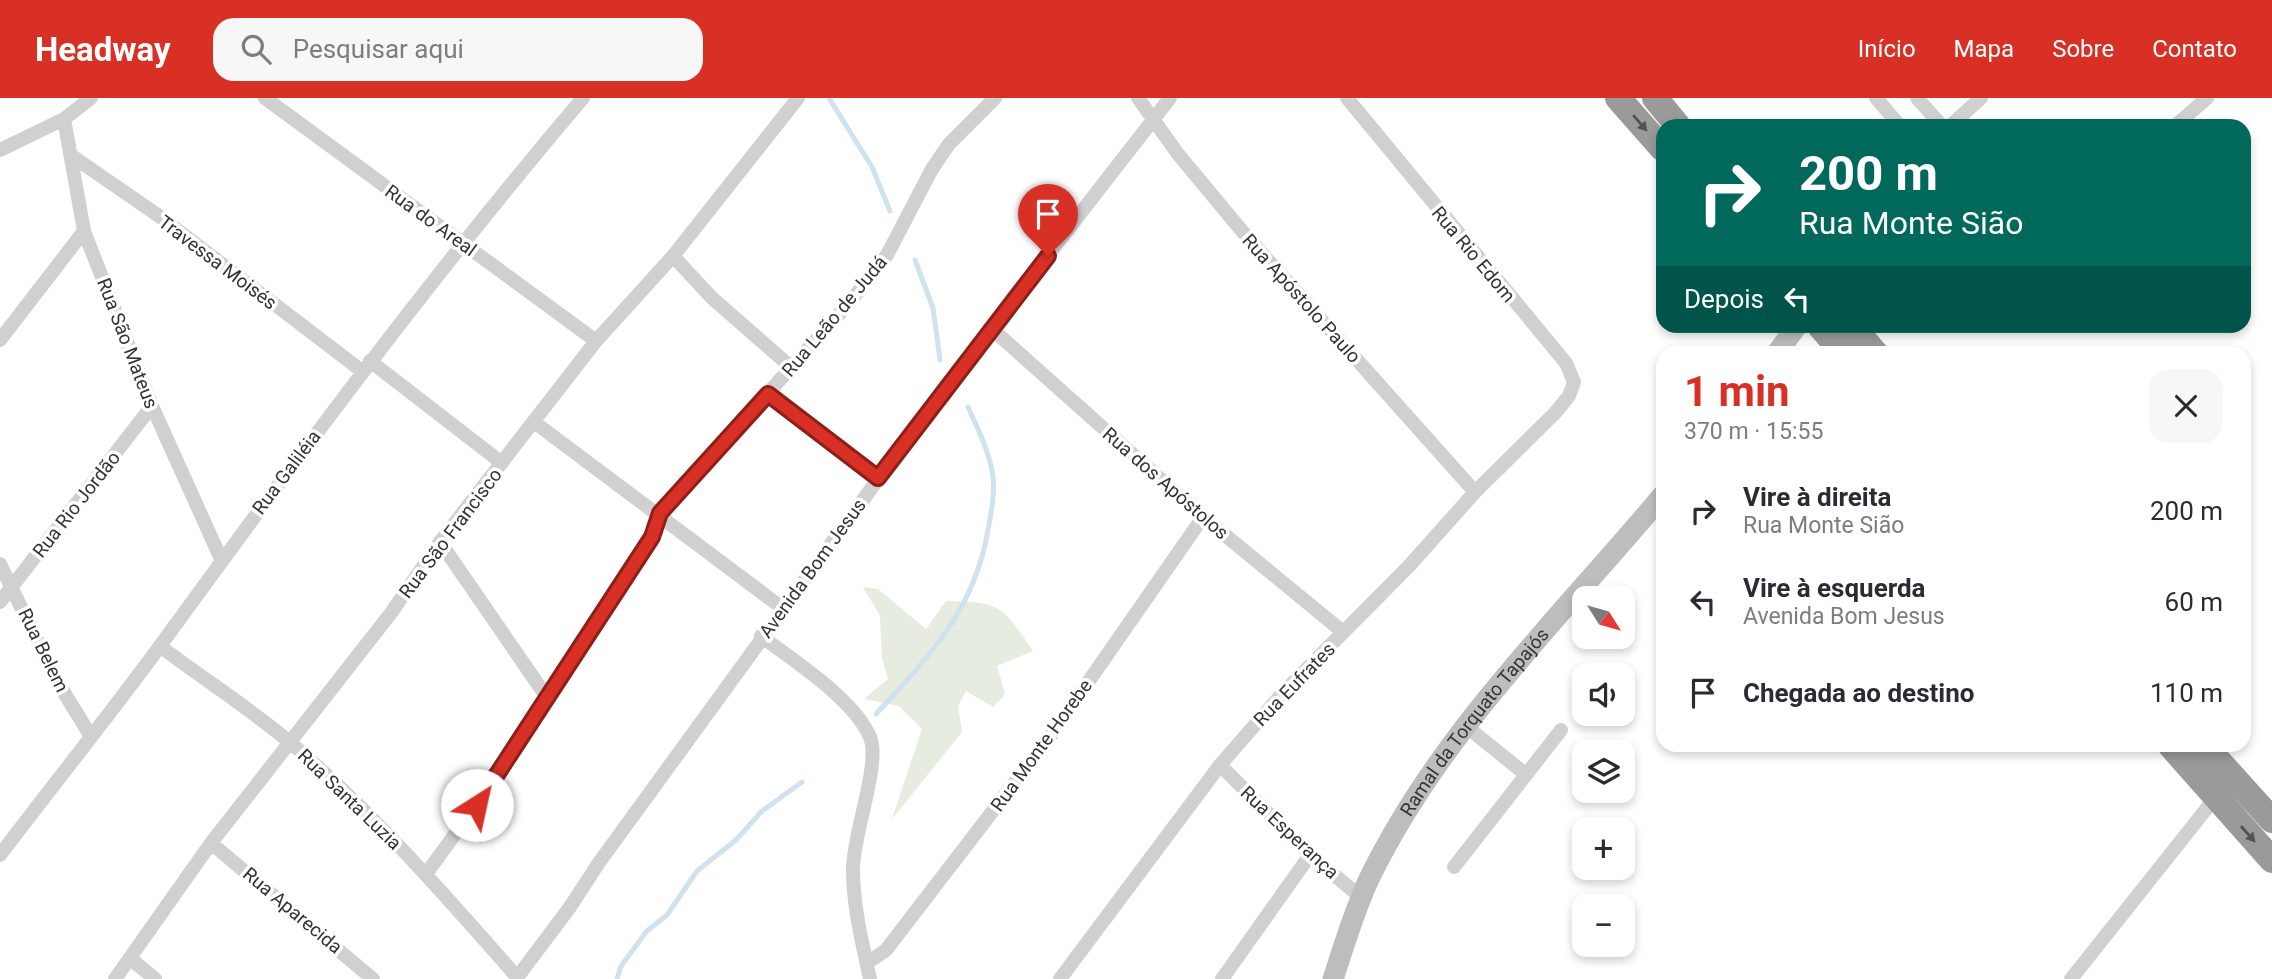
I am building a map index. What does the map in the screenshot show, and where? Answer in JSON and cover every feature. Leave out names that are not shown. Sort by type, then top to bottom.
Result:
[{"type":"highway","points":[[1618,98],[1656,141]]},
{"type":"highway","points":[[1655,98],[1672,119]]},
{"type":"highway","points":[[2176,752],[2272,860]]},
{"type":"highway","points":[[2211,752],[2268,810]]},
{"type":"street","points":[[0,150],[64,119],[91,98]]},
{"type":"street","name":"Rua do Areal","points":[[265,98],[596,341]]},
{"type":"street","name":"Rua Galiléia","points":[[0,855],[160,646],[221,559],[366,366],[583,98]]},
{"type":"street","name":"Rua São Francisco","points":[[116,979],[211,843],[391,613],[440,542],[596,341],[673,256],[798,98]]},
{"type":"street","name":"Rua Leão de Judá","points":[[426,874],[503,768],[546,696],[652,537],[660,513],[768,394],[887,255],[932,169],[949,144],[995,98]]},
{"type":"street","name":"Rua Apóstolo Paulo","points":[[1138,98],[1155,118],[1178,154],[1242,231],[1475,492]]},
{"type":"street","name":"Avenida Bom Jesus","points":[[516,978],[570,908],[598,864],[782,607],[1170,98]]},
{"type":"street","name":"Rua Rio Edom","points":[[1348,98],[1572,372],[1574,382],[1569,396],[1555,413]]},
{"type":"street","points":[[1877,98],[1894,119]]},
{"type":"street","points":[[1917,98],[1936,119]]},
{"type":"street","points":[[1958,119],[1981,98]]},
{"type":"street","points":[[2183,119],[2207,98]]},
{"type":"street","name":"Rua São Mateus","points":[[64,119],[84,231],[152,407],[221,559]]},
{"type":"street","name":"Travessa Moisés","points":[[72,156],[502,463]]},
{"type":"street","points":[[0,340],[84,231]]},
{"type":"street","points":[[673,256],[712,298],[791,367]]},
{"type":"street","name":"Rua dos Apóstolos","points":[[992,329],[1203,517],[1343,632]]},
{"type":"street","points":[[768,394],[878,478]]},
{"type":"street","name":"Rua Rio Jordão","points":[[0,602],[152,407]]},
{"type":"street","name":"Rua Eufrates","points":[[1060,979],[1220,765],[1281,695],[1409,566],[1475,492],[1555,413]]},
{"type":"street","points":[[534,422],[660,513],[782,607]]},
{"type":"street","name":"Ramal da Torquato Tapajós","points":[[1333,979],[1369,880],[1425,783],[1467,727],[1656,503]]},
{"type":"street","name":"Rua Monte Horebe","points":[[867,963],[886,950],[1052,734],[1203,517]]},
{"type":"street","points":[[440,542],[546,696]]},
{"type":"street","name":"Rua Belem","points":[[0,564],[57,681],[90,735]]},
{"type":"street","points":[[761,636],[845,704],[871,740],[870,779],[857,828],[853,866],[854,902],[870,979]]},
{"type":"street","name":"Rua Santa Luzia","points":[[160,646],[291,743],[426,874],[516,978]]},
{"type":"street","points":[[1467,727],[1524,773]]},
{"type":"street","points":[[1454,867],[1524,773],[1560,730]]},
{"type":"street","name":"Rua Esperança","points":[[1220,765],[1310,855],[1362,898]]},
{"type":"street","points":[[2071,979],[2215,798]]},
{"type":"street","name":"Rua Aparecida","points":[[211,843],[373,979]]},
{"type":"street","points":[[1222,979],[1310,855]]},
{"type":"street","points":[[131,959],[155,979]]},
{"type":"shaded area","points":[[863,587],[878,589],[926,629],[946,601],[990,605],[1007,616],[1033,651],[997,666],[1005,694],[993,707],[966,691],[958,706],[962,732],[892,819],[922,729],[899,706],[864,699],[888,679],[882,658],[880,616]]},
{"type":"waterway","points":[[829,98],[872,167],[890,211]]},
{"type":"waterway","points":[[915,260],[933,308],[940,360]]},
{"type":"waterway","points":[[876,714],[947,630],[961,608],[982,558],[992,504],[993,477],[980,432],[968,407]]},
{"type":"waterway","points":[[617,979],[621,966],[647,931],[667,915],[697,871],[736,840],[762,811],[802,782]]},
{"type":"route","points":[[477,805],[503,768],[546,696],[617,593],[652,537],[660,513],[768,394],[878,478],[1048,256]]}]
